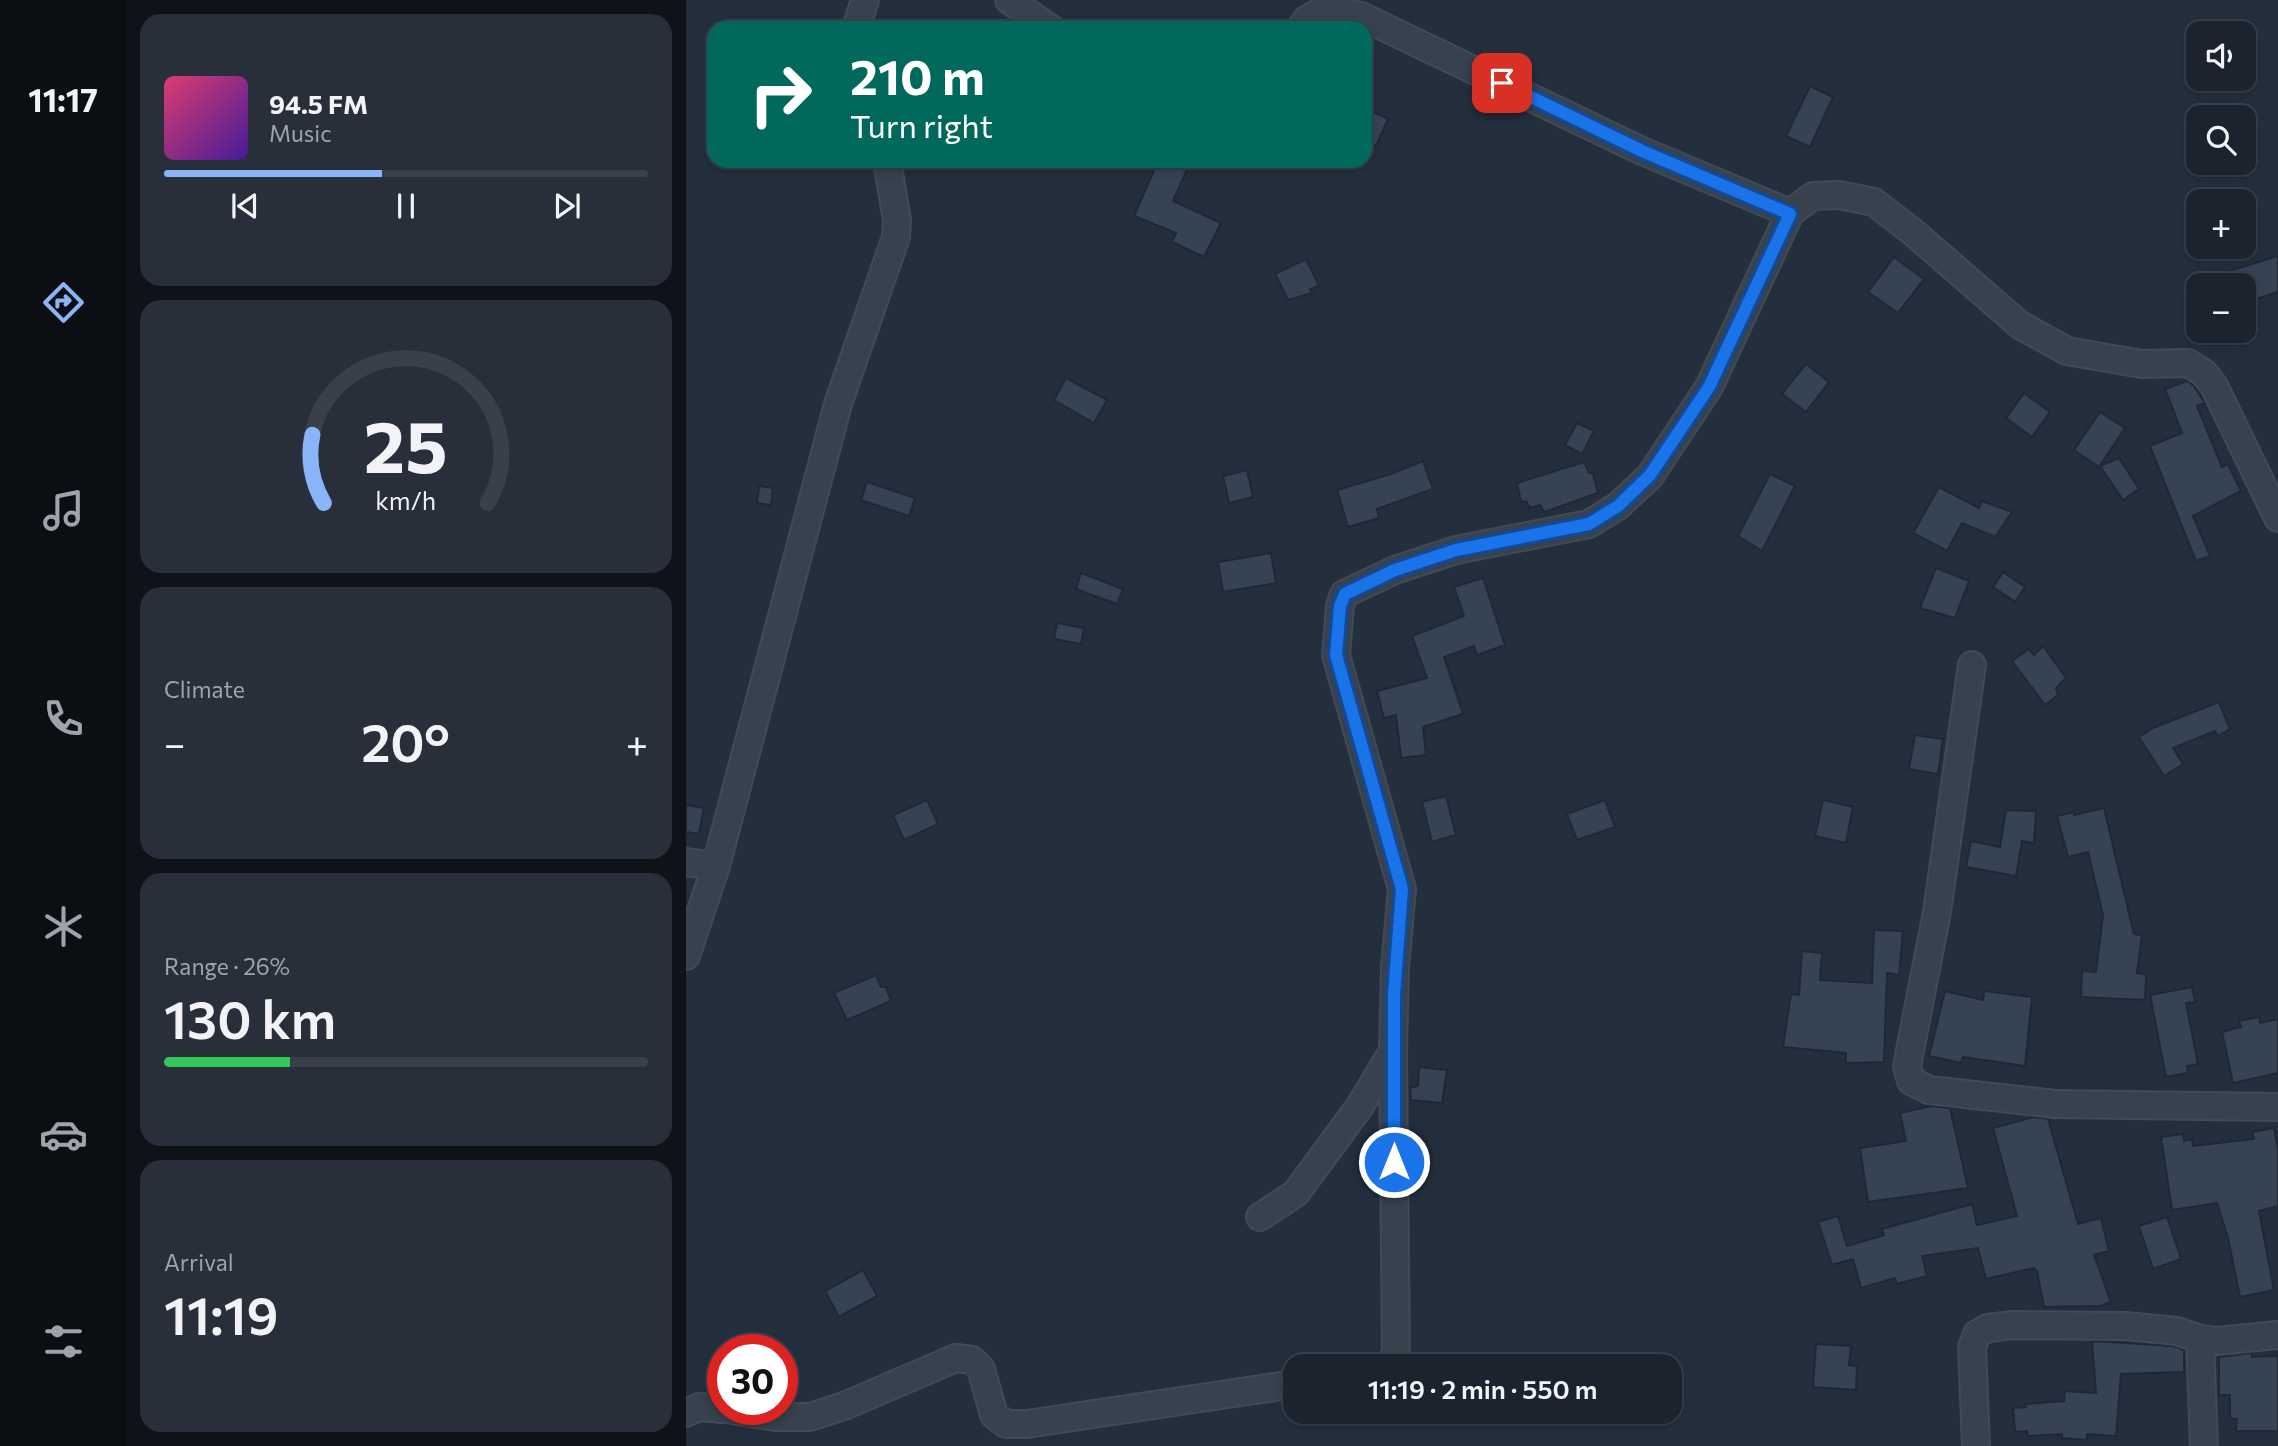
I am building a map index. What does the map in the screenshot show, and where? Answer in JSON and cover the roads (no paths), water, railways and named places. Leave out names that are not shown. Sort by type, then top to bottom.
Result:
[{"type":"street","points":[[858,21],[865,0]]},
{"type":"street","points":[[1009,0],[1040,21]]},
{"type":"street","points":[[1305,21],[1325,9],[1361,16],[1371,21]]},
{"type":"street","points":[[1372,21],[1642,151],[1790,214]]},
{"type":"street","points":[[686,956],[716,866],[838,404],[895,237],[897,220],[888,168]]},
{"type":"street","points":[[1396,1354],[1393,1051],[1395,967],[1402,889],[1336,655],[1340,606],[1345,594],[1395,570],[1456,550],[1589,524],[1618,506],[1650,475],[1709,387],[1790,214],[1813,196],[1839,195],[1874,202],[2020,325],[2067,351],[2142,364],[2188,363],[2204,373],[2214,386],[2278,518]]},
{"type":"street","points":[[1972,665],[1937,912],[1907,1066],[1911,1081],[1929,1090],[2055,1104],[2278,1107]]},
{"type":"street","points":[[686,862],[716,866]]},
{"type":"street","points":[[1260,1217],[1296,1193],[1360,1106],[1393,1051]]},
{"type":"street","points":[[1976,1446],[1972,1347],[1978,1334],[1988,1328],[2013,1325],[2126,1326],[2177,1331],[2200,1339],[2217,1341],[2278,1335]]},
{"type":"street","points":[[2200,1339],[2204,1446]]},
{"type":"street","points":[[798,1417],[810,1417],[844,1406],[956,1358],[972,1360],[981,1369],[994,1415],[1006,1424],[1027,1424],[1283,1386]]},
{"type":"street","points":[[686,1413],[699,1407],[707,1408]]}]
